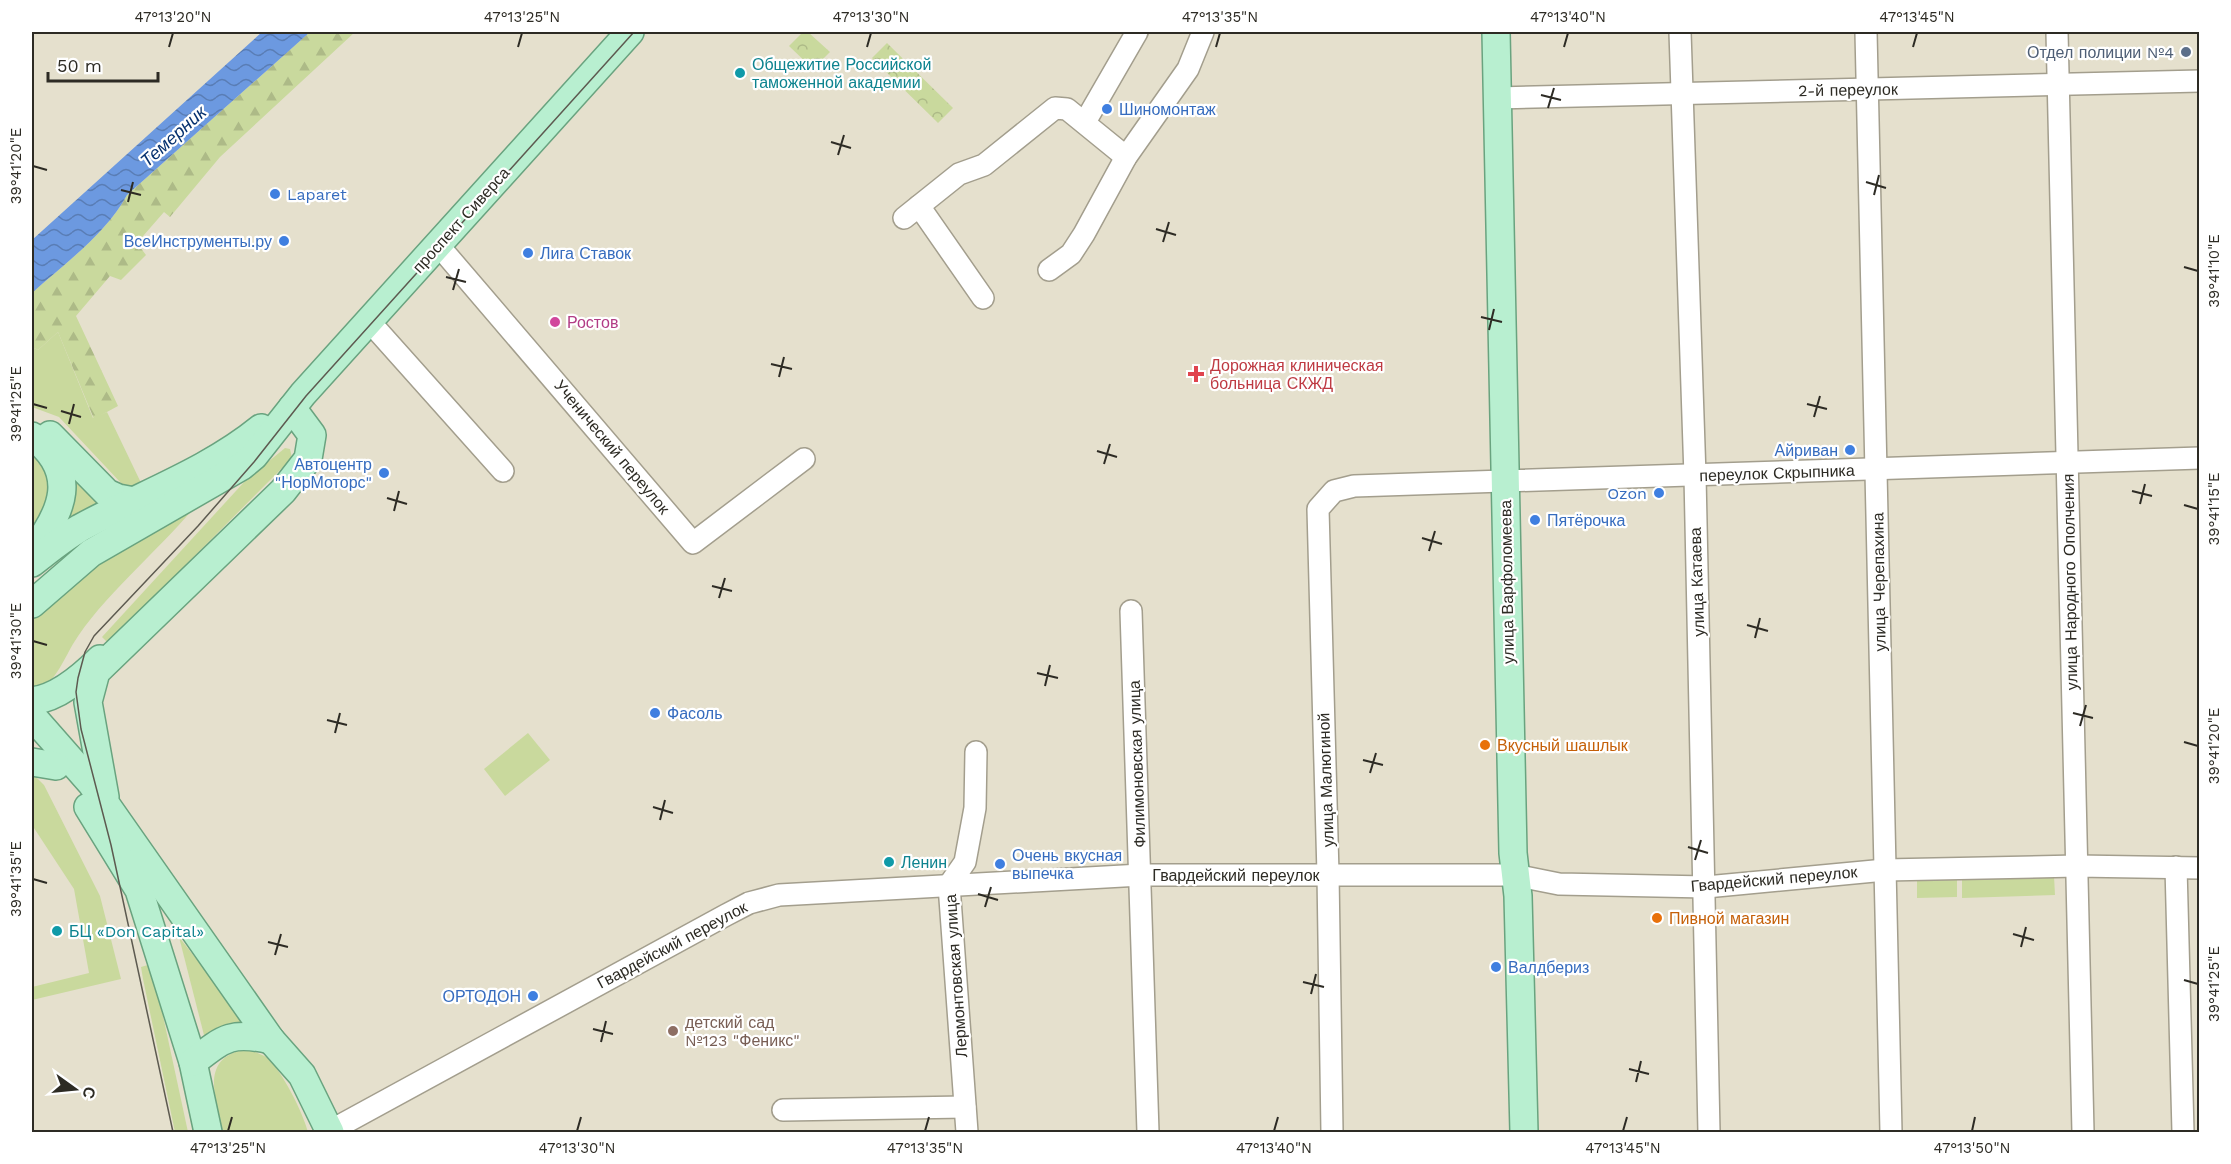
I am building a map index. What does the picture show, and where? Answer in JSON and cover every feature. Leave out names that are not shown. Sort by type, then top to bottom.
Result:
[{"type":"main road","name":"проспект Сиверса","points":[[32,604],[91,553],[242,466],[254,456],[292,408],[369,321],[630,32]]},
{"type":"main road","name":"улица Варфоломеева","points":[[1496,32],[1514,876],[1518,896],[1524,1132]]},
{"type":"main road","name":"проспект Сиверса","points":[[32,563],[77,530],[224,455],[292,408]]},
{"type":"main road","points":[[106,804],[88,702],[96,672],[283,491],[308,459],[312,444],[308,428],[292,408]]},
{"type":"main road","points":[[32,423],[41,427],[64,447],[107,493],[134,501]]},
{"type":"main road","points":[[32,436],[51,454],[59,467],[62,484],[61,504],[50,529],[32,552]]},
{"type":"main road","points":[[32,701],[50,696],[85,672],[279,487],[295,475]]},
{"type":"main road","points":[[32,716],[92,783],[270,1040],[302,1075],[330,1132]]},
{"type":"main road","points":[[32,739],[44,764],[79,792],[138,890],[193,1062],[208,1132]]},
{"type":"main road","points":[[193,1062],[220,1041],[236,1036],[244,1034],[270,1040]]},
{"type":"street","points":[[1085,122],[1137,32]]},
{"type":"street","name":"улица Катаева","points":[[1680,32],[1706,887],[1709,1132]]},
{"type":"street","name":"улица Черепахина","points":[[1866,32],[1891,1132]]},
{"type":"street","name":"улица Народного Ополчения","points":[[2057,32],[2083,1132]]},
{"type":"street","points":[[1049,270],[1071,254],[1109,192],[1126,157],[1188,69],[1203,34]]},
{"type":"street","name":"2-й переулок","points":[[1497,98],[2199,81]]},
{"type":"street","points":[[983,298],[912,212],[959,174],[984,165],[1055,108],[1065,107],[1126,157]]},
{"type":"street","name":"Ученический переулок","points":[[439,246],[693,543],[804,459]]},
{"type":"street","points":[[369,321],[503,471]]},
{"type":"street","name":"переулок Скрыпника","points":[[1354,486],[2199,458]]},
{"type":"street","name":"улица Малюгиной","points":[[1332,1132],[1318,509],[1334,491],[1354,486]]},
{"type":"street","name":"Филимоновская улица","points":[[1131,611],[1148,1132]]},
{"type":"street","name":"Лермонтовская улица","points":[[967,1132],[950,885],[965,862],[975,808],[976,752]]},
{"type":"street","name":"Гвардейский переулок","points":[[330,1132],[748,903],[779,895],[1141,875],[1514,876],[1559,884],[1706,887],[1885,870],[2077,866],[2199,868]]},
{"type":"street","points":[[2176,867],[2183,1132]]},
{"type":"street","points":[[783,1110],[964,1107]]},
{"type":"green space","points":[[310,32],[355,32],[220,157],[170,217],[164,212],[137,243],[146,255],[121,280],[110,276],[76,316],[118,406],[94,419],[58,332],[38,350],[32,347],[32,293],[96,236],[127,195]]},
{"type":"green space","points":[[803,32],[808,32],[830,52],[813,69],[789,46]]},
{"type":"green space","points":[[887,43],[953,108],[938,123],[872,58]]},
{"type":"green space","points":[[58,332],[93,418],[107,412],[143,487],[129,488],[121,483],[59,417],[32,407],[32,347],[38,350]]},
{"type":"green space","points":[[32,444],[56,483],[32,541]]},
{"type":"green space","points":[[285,448],[290,449],[292,458],[108,643],[102,637],[246,480]]},
{"type":"green space","points":[[74,474],[105,504],[62,530]]},
{"type":"green space","points":[[193,509],[98,610],[73,644],[52,679],[46,685],[32,691],[32,619],[79,571]]},
{"type":"green space","points":[[528,733],[550,760],[505,796],[484,769]]},
{"type":"green space","points":[[32,773],[44,785],[100,896],[121,979],[32,1000],[32,987],[89,973],[74,889],[32,825]]},
{"type":"green space","points":[[1962,876],[2054,876],[2055,895],[1962,898]]},
{"type":"green space","points":[[1917,877],[1957,877],[1957,897],[1917,898]]},
{"type":"green space","points":[[179,937],[249,1026],[206,1043]]},
{"type":"green space","points":[[151,964],[188,1132],[175,1132],[141,967]]},
{"type":"green space","points":[[249,1049],[266,1057],[279,1072],[297,1103],[308,1132],[222,1132],[214,1092],[216,1069],[222,1060],[233,1053]]},
{"type":"water","name":"Темерник","points":[[262,32],[310,32],[127,195],[96,236],[32,293],[32,240]]},
{"type":"tram line","points":[[173,1132],[111,845],[81,729],[76,692],[85,652],[94,636],[198,526],[254,462],[306,396],[634,32]]},
{"type":"place","name":"Отдел полиции №4","points":[[2186,52]]},
{"type":"place","name":"Общежитие Российской таможенной академии","points":[[740,73]]},
{"type":"place","name":"Шиномонтаж","points":[[1107,109]]},
{"type":"place","name":"Laparet","points":[[275,194]]},
{"type":"place","name":"ВсеИнструменты.ру","points":[[284,241]]},
{"type":"place","name":"Лига Ставок","points":[[528,253]]},
{"type":"place","name":"Ростов","points":[[555,322]]},
{"type":"place","name":"Дорожная клиническая больница СКЖД","points":[[1196,374]]},
{"type":"place","name":"Айриван","points":[[1850,450]]},
{"type":"place","name":"Автоцентр \"НорМоторс\"","points":[[384,473]]},
{"type":"place","name":"Ozon","points":[[1659,493]]},
{"type":"place","name":"Пятёрочка","points":[[1535,520]]},
{"type":"place","name":"Фасоль","points":[[655,713]]},
{"type":"place","name":"Вкусный шашлык","points":[[1485,745]]},
{"type":"place","name":"Ленин","points":[[889,862]]},
{"type":"place","name":"Очень вкусная выпечка","points":[[1000,864]]},
{"type":"place","name":"Пивной магазин","points":[[1657,918]]},
{"type":"place","name":"БЦ «Don Capital»","points":[[57,931]]},
{"type":"place","name":"Валдбериз","points":[[1496,967]]},
{"type":"place","name":"ОРТОДОН","points":[[533,996]]},
{"type":"place","name":"детский сад №123 \"Феникс\"","points":[[673,1031]]}]
